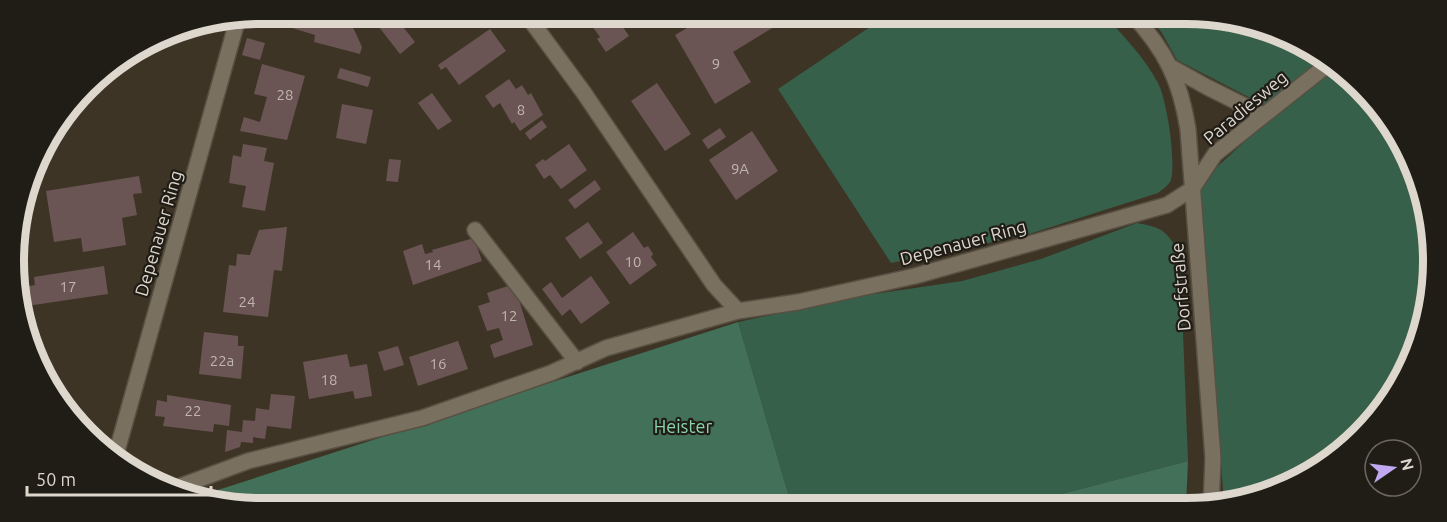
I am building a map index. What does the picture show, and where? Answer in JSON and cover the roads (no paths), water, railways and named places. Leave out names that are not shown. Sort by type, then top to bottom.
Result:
[{"type":"street","points":[[533,24],[584,93],[714,285],[738,311]]},
{"type":"street","name":"Dorfstraße","points":[[1141,24],[1171,67],[1184,104],[1191,160],[1213,458],[1211,496]]},
{"type":"street","name":"Depenauer Ring","points":[[117,449],[236,26]]},
{"type":"street","name":"Dorfstraße","points":[[1171,67],[1263,115]]},
{"type":"street","name":"Paradiesweg","points":[[1192,189],[1215,154],[1323,68]]},
{"type":"street","name":"Depenauer Ring","points":[[184,485],[248,461],[422,418],[551,373],[606,348],[738,311],[798,302],[936,271],[1167,205],[1192,189]]},
{"type":"street","points":[[475,230],[577,362]]},
{"type":"park label","name":"Heister","points":[[683,426]]}]
